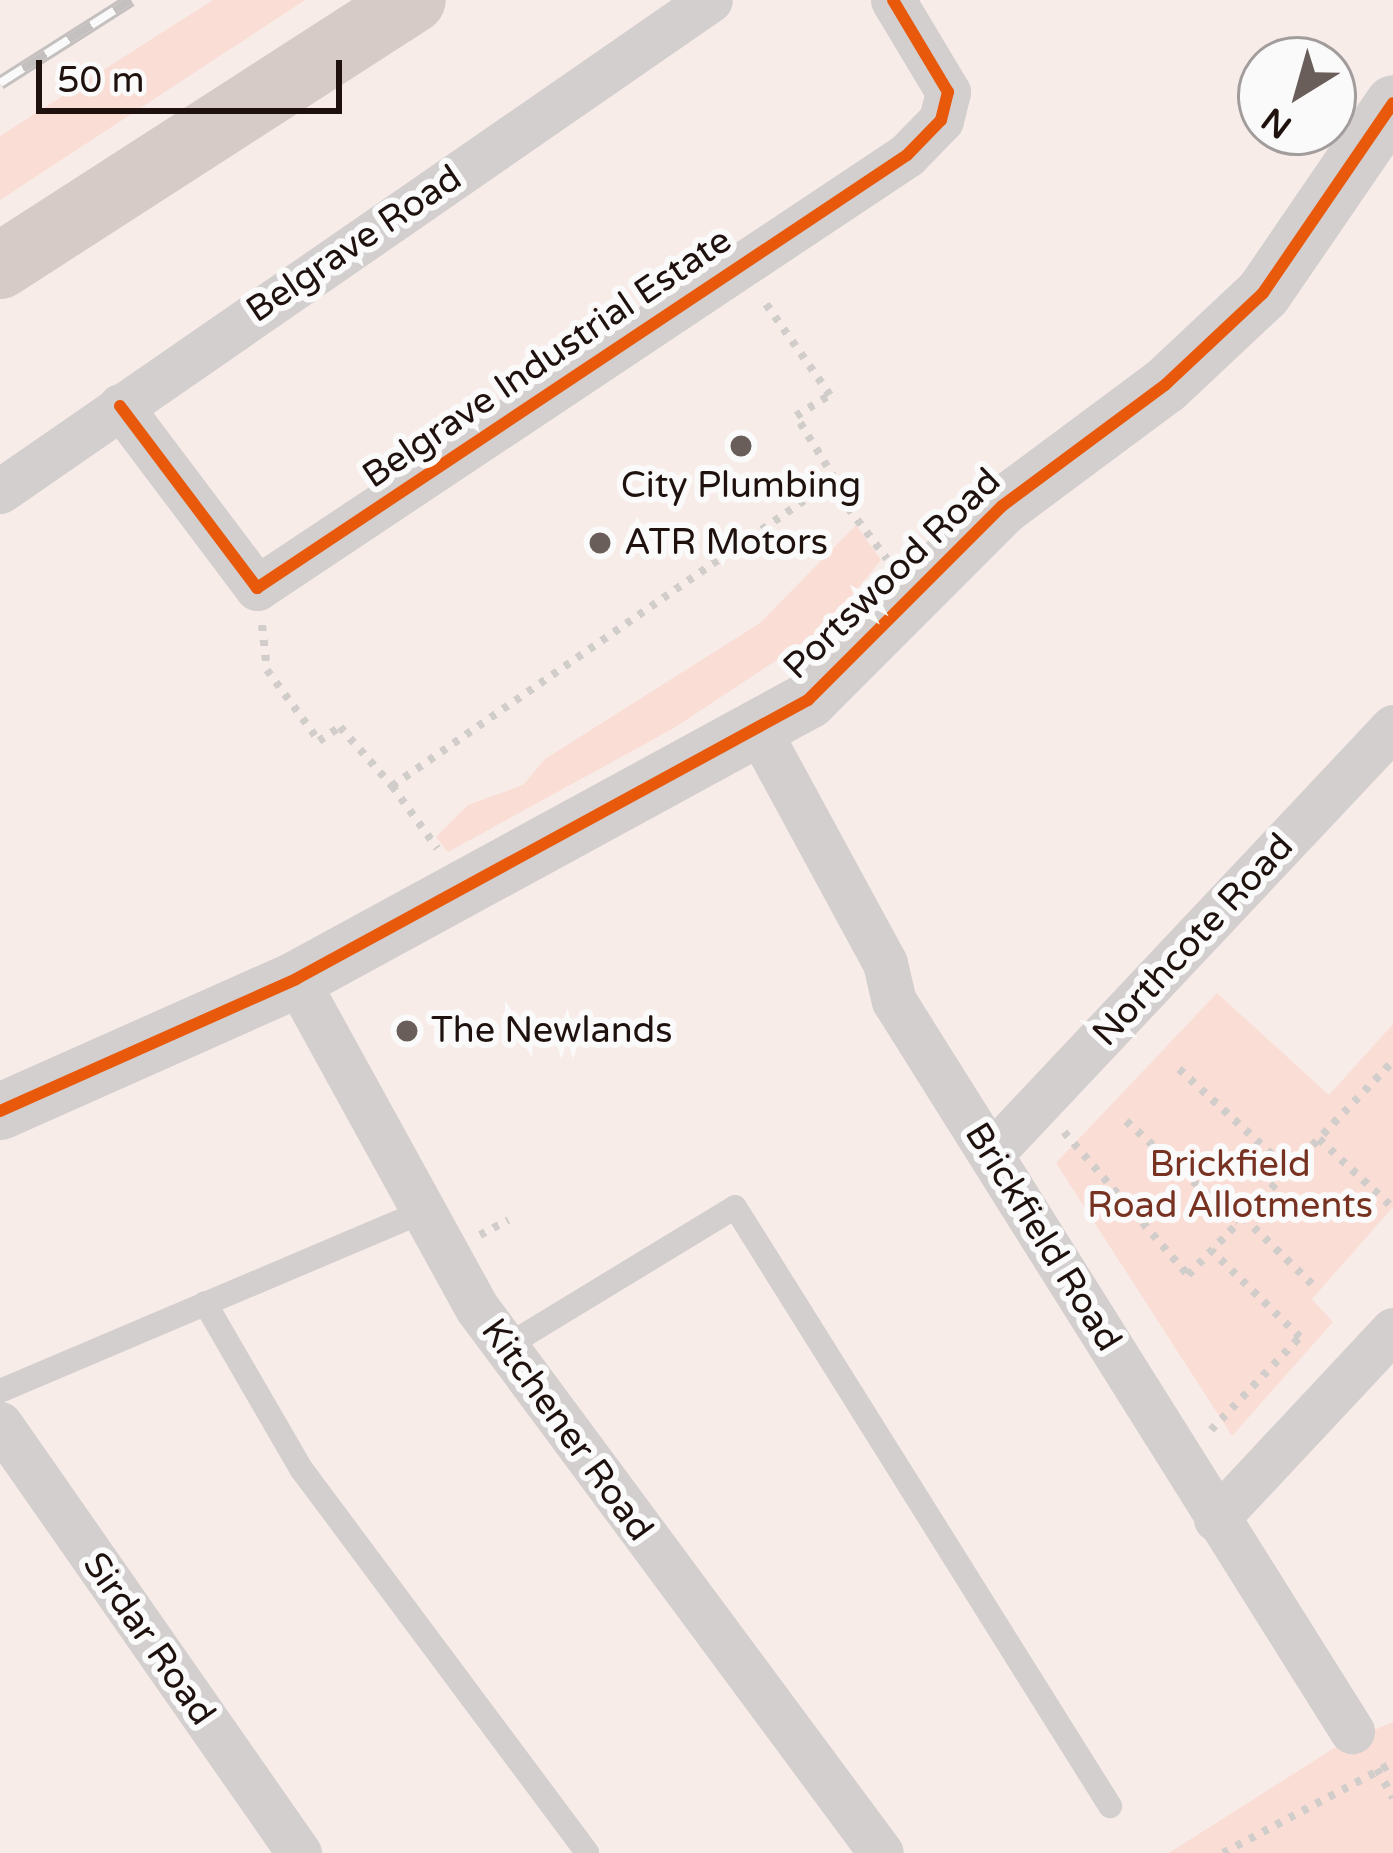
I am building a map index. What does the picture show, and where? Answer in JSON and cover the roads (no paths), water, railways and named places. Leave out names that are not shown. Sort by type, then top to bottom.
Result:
[{"type":"main road","points":[[0,266],[413,0]]},
{"type":"street","name":"Belgrave Road","points":[[0,491],[710,0]]},
{"type":"street","name":"Belgrave Industrial Estate","points":[[120,406],[257,588],[740,266],[940,120],[942,67],[893,0]]},
{"type":"street","name":"Portswood Road","points":[[0,1111],[296,979],[759,731],[854,662],[1002,506],[1234,321],[1304,244],[1393,103]]},
{"type":"street","name":"Northcote Road","points":[[992,1153],[1393,727]]},
{"type":"street","name":"Brickfield Road","points":[[759,731],[885,963],[893,1001],[1352,1731]]},
{"type":"street","name":"Kitchener Road","points":[[296,979],[505,1347],[881,1853]]},
{"type":"street","points":[[1216,1519],[1393,1330]]},
{"type":"street","name":"Sirdar Road","points":[[0,1424],[299,1853]]},
{"type":"lane","points":[[505,1347],[735,1208],[1110,1806]]},
{"type":"lane","points":[[0,1391],[424,1211]]},
{"type":"lane","points":[[205,1303],[302,1469],[587,1853]]},
{"type":"railway","points":[[0,83],[131,0]]},
{"type":"place","name":"City Plumbing","points":[[741,446]]},
{"type":"place","name":"ATR Motors","points":[[600,543]]},
{"type":"place","name":"The Newlands","points":[[407,1031]]},
{"type":"park label","name":"Brickfield Road Allotments","points":[[1230,1184]]}]
